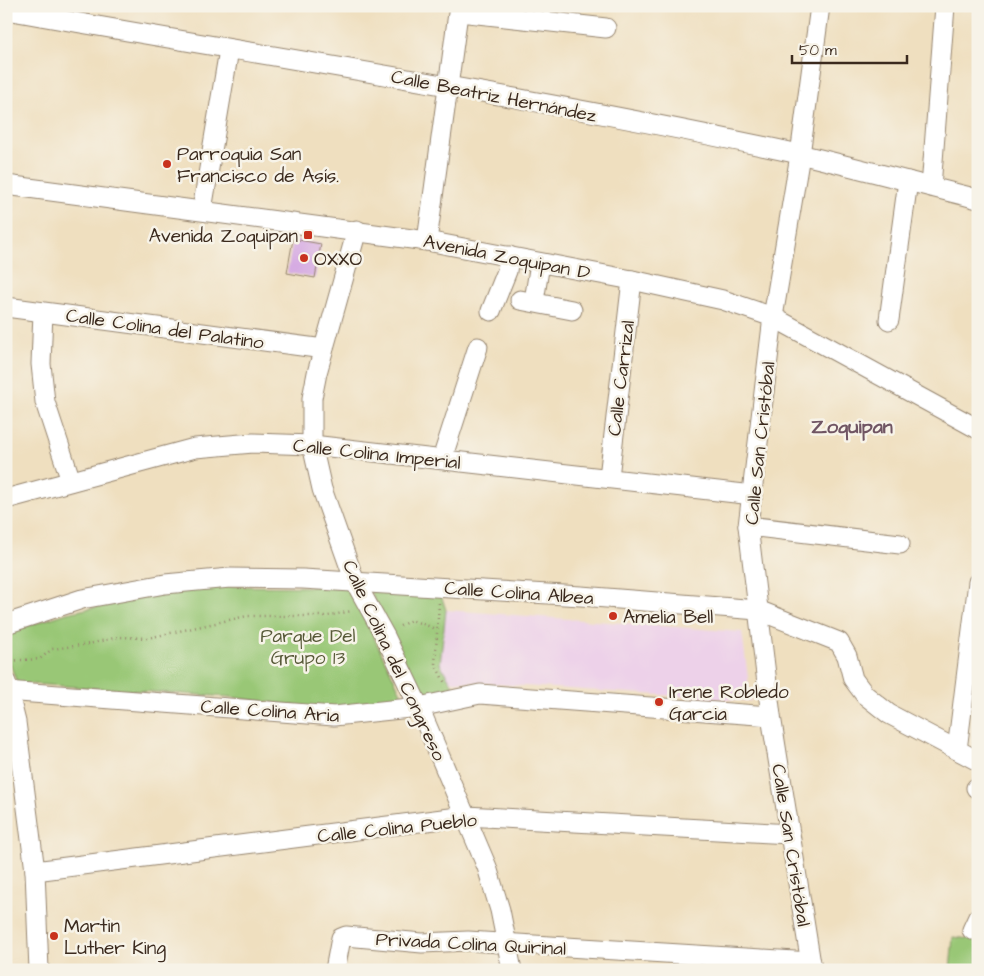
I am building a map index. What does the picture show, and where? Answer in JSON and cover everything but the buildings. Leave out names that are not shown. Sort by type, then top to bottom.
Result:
[{"type":"street","name":"Calle San Cristóbal","points":[[812,966],[771,716],[748,526],[773,317],[800,155],[820,6]]},
{"type":"street","points":[[931,187],[945,6]]},
{"type":"street","points":[[427,241],[450,86],[459,9],[606,28]]},
{"type":"street","name":"Calle Beatriz Hernández","points":[[6,10],[229,50],[450,86],[800,155],[978,199]]},
{"type":"street","points":[[202,210],[229,50]]},
{"type":"street","points":[[889,320],[908,182]]},
{"type":"street","name":"Avenida Zoquipan D","points":[[6,185],[357,230],[427,241],[632,280],[723,300],[773,317],[978,429]]},
{"type":"street","name":"Calle Colina del Congreso","points":[[357,230],[312,398],[312,445],[322,489],[355,582],[385,636],[419,708],[486,867],[508,943],[512,970]]},
{"type":"street","points":[[491,311],[507,271],[509,256]]},
{"type":"street","points":[[540,263],[527,300],[572,310]]},
{"type":"street","name":"Calle Carrizal","points":[[609,477],[632,280]]},
{"type":"street","name":"Calle Colina del Palatino","points":[[6,307],[324,349]]},
{"type":"street","points":[[43,312],[41,364],[45,402],[71,481]]},
{"type":"street","points":[[442,459],[478,347]]},
{"type":"street","name":"Calle Colina Imperial","points":[[6,500],[195,448],[253,443],[312,445],[609,477],[752,495]]},
{"type":"street","points":[[748,526],[900,544]]},
{"type":"street","name":"Calle Colina Albea","points":[[6,624],[82,599],[165,584],[230,578],[355,582],[581,596],[758,610],[821,633],[839,642],[847,656],[853,679],[865,695],[889,714],[978,761]]},
{"type":"street","points":[[957,750],[973,655],[978,582]]},
{"type":"street","points":[[7,688],[35,871],[39,970]]},
{"type":"street","name":"Calle Colina Aria","points":[[7,688],[334,716],[419,708],[480,694],[771,716]]},
{"type":"street","name":"Calle Colina Pueblo","points":[[35,871],[466,816],[790,834]]},
{"type":"street","name":"Privada Colina Quirinal","points":[[335,970],[340,938],[346,936],[422,943],[468,941],[508,943],[812,966]]},
{"type":"path","points":[[439,602],[435,664],[450,692]]},
{"type":"path","points":[[6,661],[40,660],[52,649],[89,644],[118,637],[148,638],[247,616],[328,616],[360,610]]},
{"type":"path","points":[[385,636],[411,620],[437,630]]},
{"type":"shaded area","points":[[446,610],[742,632],[751,701],[450,681],[440,664]]},
{"type":"green space","name":"Parque Del Grupo 13","points":[[198,586],[349,587],[405,701],[328,710],[230,697],[17,683],[6,653],[6,633],[67,613]]},
{"type":"green space","name":"Parque Del Grupo 13","points":[[368,587],[440,592],[446,610],[440,664],[456,691],[423,700]]},
{"type":"green space","points":[[953,937],[978,940],[978,970],[950,970]]},
{"type":"place","name":"Parroquia San Francisco de Asís.","points":[[167,164]]},
{"type":"place","name":"Avenida Zoquipan","points":[[308,235]]},
{"type":"place","name":"OXXO","points":[[304,258]]},
{"type":"place","name":"Amelia Bell","points":[[613,616]]},
{"type":"place","name":"Irene Robledo Garcia","points":[[659,702]]},
{"type":"place","name":"Martin Luther King","points":[[54,936]]},
{"type":"district","name":"Zoquipan","points":[[852,426]]}]
